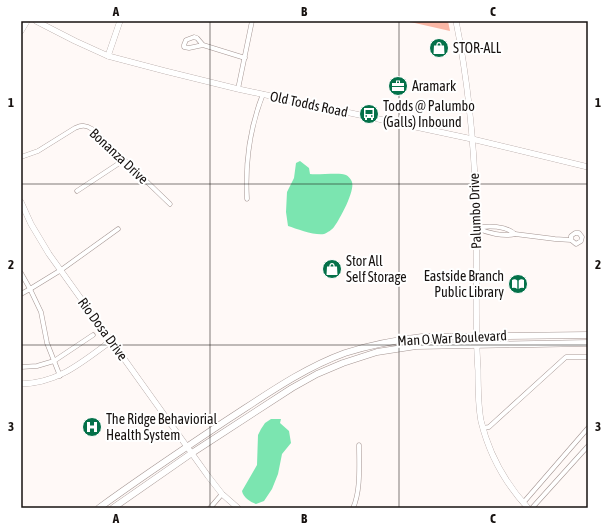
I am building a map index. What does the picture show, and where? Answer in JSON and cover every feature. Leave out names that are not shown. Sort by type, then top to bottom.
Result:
[{"type":"main road","name":"Man O War Boulevard","points":[[99,508],[187,446],[290,380],[318,364],[345,353],[372,345],[400,340],[432,337],[588,335]]},
{"type":"main road","name":"Man O War Boulevard","points":[[113,508],[192,453],[292,388],[317,374],[343,363],[377,352],[396,348],[428,345],[588,343]]},
{"type":"street","points":[[21,31],[27,21]]},
{"type":"street","name":"Old Todds Road","points":[[36,21],[108,56],[238,88],[472,139],[588,167]]},
{"type":"street","points":[[108,56],[120,21]]},
{"type":"street","points":[[238,88],[252,21]]},
{"type":"street","name":"Palumbo Drive","points":[[456,21],[464,66],[472,139],[476,228],[476,345],[480,413],[490,449],[499,469],[528,508]]},
{"type":"street","points":[[203,45],[244,58]]},
{"type":"street","points":[[247,200],[249,147],[255,117],[264,94]]},
{"type":"street","name":"Bonanza Drive","points":[[21,157],[38,151],[82,126],[85,126],[92,129],[170,204]]},
{"type":"street","points":[[77,191],[124,160]]},
{"type":"street","name":"Rio Dosa Drive","points":[[21,202],[37,234],[61,270],[209,478],[222,494],[238,508]]},
{"type":"street","points":[[476,228],[485,226],[510,230],[515,234],[571,240]]},
{"type":"street","points":[[21,294],[61,270],[118,229]]},
{"type":"street","points":[[21,273],[41,312],[46,343],[60,376]]},
{"type":"street","points":[[21,367],[37,366],[54,361],[93,335]]},
{"type":"street","points":[[21,384],[37,383],[60,376],[111,340]]},
{"type":"street","points":[[483,428],[489,427],[566,357],[588,357]]},
{"type":"street","points":[[523,503],[588,428]]},
{"type":"street","points":[[353,508],[358,482],[359,445]]},
{"type":"street","points":[[532,508],[588,446]]},
{"type":"street","points":[[210,508],[222,494]]},
{"type":"shaded area","points":[[406,21],[448,21],[450,31]]},
{"type":"shaded area","points":[[300,161],[309,168],[310,174],[343,174],[349,177],[352,182],[349,198],[340,218],[330,231],[324,234],[311,233],[288,226],[286,212],[287,192],[294,178],[296,163]]},
{"type":"shaded area","points":[[271,419],[281,419],[280,423],[289,431],[291,443],[282,454],[278,474],[272,489],[264,501],[256,504],[247,499],[242,491],[257,465],[258,435],[265,423]]},
{"type":"place","name":"STOR-ALL","points":[[439,48]]},
{"type":"place","name":"Aramark","points":[[398,86]]},
{"type":"place","name":"Todds @ Palumbo (Galls) Inbound","points":[[369,114]]},
{"type":"place","name":"Stor All Self Storage","points":[[332,269]]},
{"type":"place","name":"Eastside Branch Public Library","points":[[518,284]]},
{"type":"place","name":"The Ridge Behaviorial Health System","points":[[92,427]]}]
